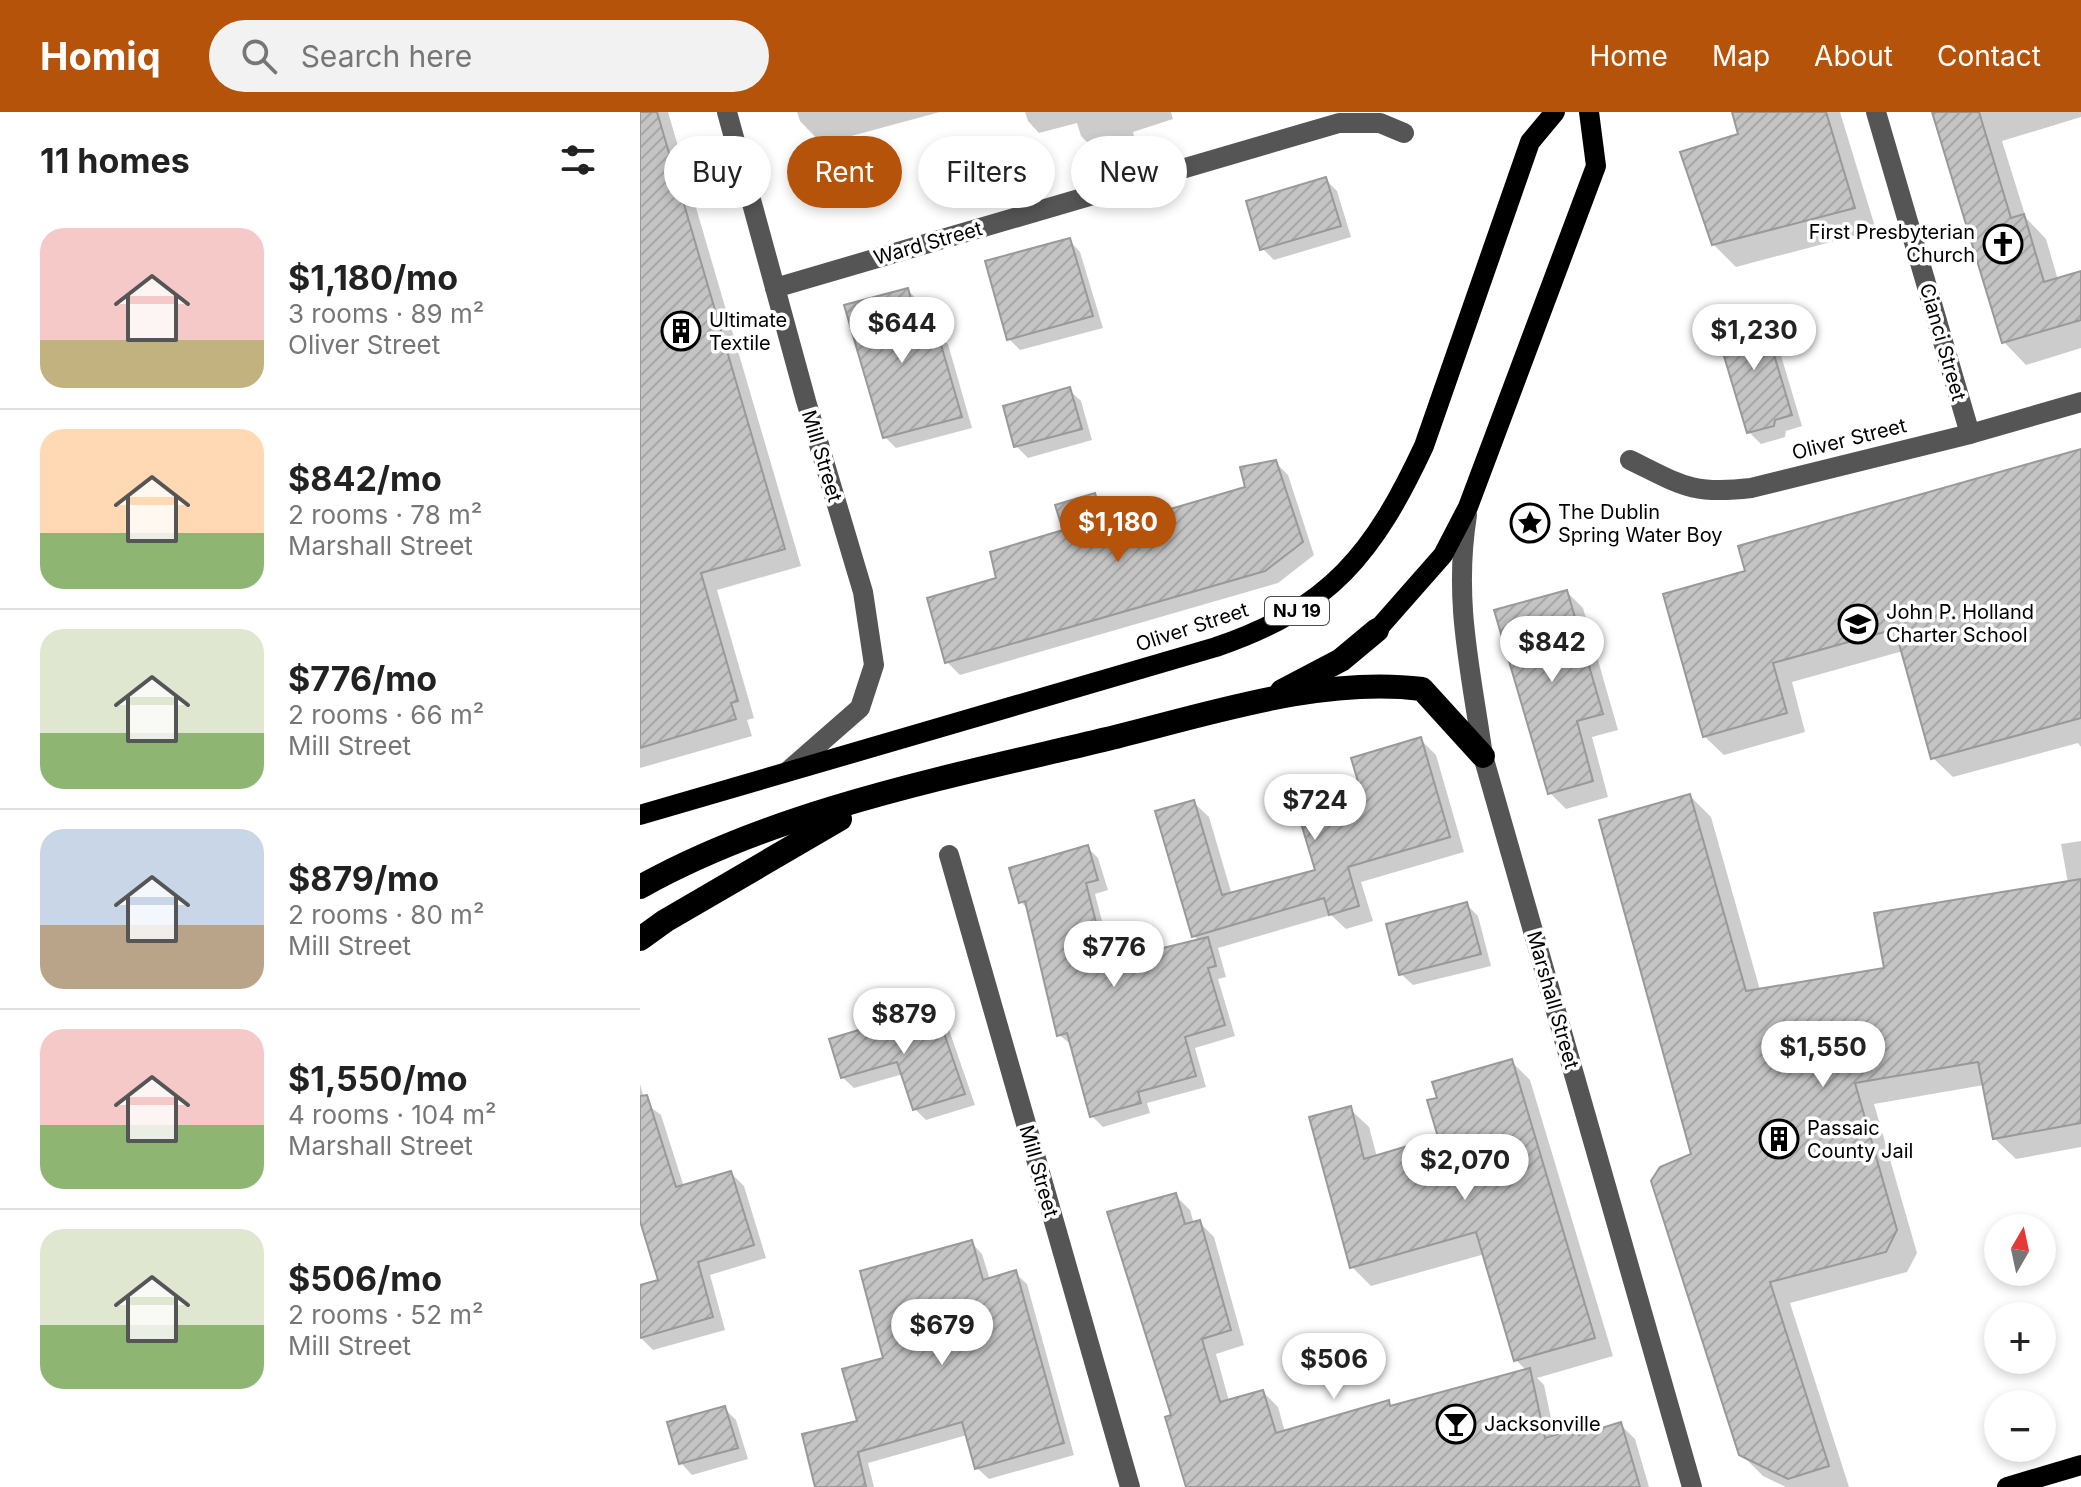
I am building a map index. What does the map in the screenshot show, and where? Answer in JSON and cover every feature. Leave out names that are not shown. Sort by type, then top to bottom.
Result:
[{"type":"highway","points":[[1243,706],[1300,684],[1341,660],[1377,630]]},
{"type":"highway","points":[[640,887],[694,857],[887,792],[1243,706],[1363,685],[1422,689],[1483,756]]},
{"type":"highway","points":[[640,939],[665,921],[887,792]]},
{"type":"main road","name":"Oliver Street","points":[[640,815],[1237,640],[1276,624],[1329,587],[1374,540],[1419,457],[1530,142],[1555,112]]},
{"type":"main road","points":[[1377,630],[1443,555],[1468,507],[1596,166],[1589,112]]},
{"type":"main road","points":[[2007,1487],[2081,1465]]},
{"type":"street","name":"Mill Street","points":[[727,112],[863,592],[874,665],[860,708],[788,771]]},
{"type":"street","name":"Cianci Street","points":[[1876,112],[1970,434]]},
{"type":"street","name":"Ward Street","points":[[775,288],[1339,123],[1380,123],[1404,133]]},
{"type":"street","name":"Oliver Street","points":[[1630,460],[1688,489],[1719,491],[1751,488],[1970,434],[2081,402]]},
{"type":"street","name":"Marshall Street","points":[[1468,507],[1459,589],[1464,648],[1470,665],[1483,756],[1692,1487]]},
{"type":"street","name":"Mill Street","points":[[949,855],[1130,1487]]},
{"type":"building","name":"Ultimate Textile","points":[[640,112],[657,112],[664,136],[664,208],[685,208],[785,549],[701,573],[738,701],[731,703],[736,719],[640,748]]},
{"type":"building","points":[[1732,112],[1826,112],[1855,208],[1712,245],[1680,152],[1738,134]]},
{"type":"building","name":"First Presbyterian Church","points":[[1932,112],[1979,112],[2011,218],[2024,214],[2044,282],[2081,271],[2081,320],[2002,343]]},
{"type":"building","points":[[1326,177],[1341,226],[1260,250],[1246,201]]},
{"type":"building","points":[[1070,238],[1093,316],[1007,340],[985,261]]},
{"type":"building","points":[[908,288],[921,335],[937,331],[962,417],[883,438],[844,305]]},
{"type":"building","points":[[1761,311],[1792,415],[1775,420],[1774,426],[1747,433],[1715,326]]},
{"type":"building","points":[[1070,387],[1082,429],[1014,447],[1003,406]]},
{"type":"building","points":[[2081,449],[2081,718],[1931,759],[1895,629],[1773,663],[1787,713],[1703,737],[1663,594],[1745,571],[1738,546]]},
{"type":"building","points":[[1276,460],[1303,542],[1265,571],[945,663],[927,598],[996,578],[990,552],[1063,530],[1055,505],[1095,493],[1103,521],[1148,508],[1150,515],[1245,487],[1240,467]]},
{"type":"building","points":[[1567,590],[1603,714],[1577,721],[1593,781],[1548,794],[1494,610]]},
{"type":"building","points":[[1421,737],[1450,837],[1348,867],[1359,906],[1329,915],[1324,898],[1192,937],[1155,811],[1194,800],[1222,895],[1315,870],[1298,813],[1362,795],[1351,758]]},
{"type":"building","name":"Passaic County Jail","points":[[1690,794],[1746,991],[1884,968],[1874,913],[2081,879],[2081,1123],[1993,1139],[1978,1062],[1855,1083],[1897,1230],[1886,1252],[1770,1282],[1829,1466],[1788,1479],[1739,1455],[1651,1181],[1660,1167],[1691,1154],[1599,820]]},
{"type":"building","points":[[1088,845],[1098,880],[1086,883],[1106,962],[1208,937],[1216,966],[1208,968],[1225,1025],[1185,1037],[1196,1076],[1138,1092],[1141,1103],[1090,1117],[1067,1033],[1057,1036],[1025,901],[1019,903],[1009,868]]},
{"type":"building","points":[[1467,902],[1481,954],[1399,975],[1386,924]]},
{"type":"building","points":[[935,1007],[965,1094],[913,1110],[897,1062],[841,1078],[829,1039]]},
{"type":"building","points":[[1512,1059],[1595,1338],[1514,1361],[1476,1232],[1350,1268],[1309,1117],[1351,1106],[1364,1159],[1438,1137],[1427,1100],[1437,1098],[1432,1082]]},
{"type":"building","points":[[647,1095],[676,1187],[731,1171],[754,1245],[698,1262],[713,1317],[640,1338],[640,1285],[658,1280],[640,1221],[640,1096]]},
{"type":"building","points":[[1176,1193],[1185,1224],[1200,1220],[1231,1330],[1202,1339],[1220,1402],[1263,1390],[1276,1433],[1389,1400],[1390,1406],[1530,1368],[1545,1438],[1577,1428],[1579,1435],[1621,1422],[1640,1487],[1186,1487],[1165,1417],[1171,1415],[1107,1212]]},
{"type":"building","points":[[972,1240],[983,1280],[1016,1270],[1064,1443],[975,1469],[962,1422],[858,1452],[866,1487],[815,1487],[802,1434],[857,1421],[842,1369],[883,1358],[860,1271]]},
{"type":"building","points":[[725,1406],[738,1448],[679,1464],[667,1422]]},
{"type":"place","name":"First Presbyterian Church","points":[[2003,244]]},
{"type":"place","name":"Ultimate Textile","points":[[681,331]]},
{"type":"place","name":"The Dublin Spring Water Boy","points":[[1530,523]]},
{"type":"place","name":"John P. Holland Charter School","points":[[1858,624]]},
{"type":"place","name":"Passaic County Jail","points":[[1779,1139]]},
{"type":"place","name":"Jacksonville","points":[[1456,1424]]}]
